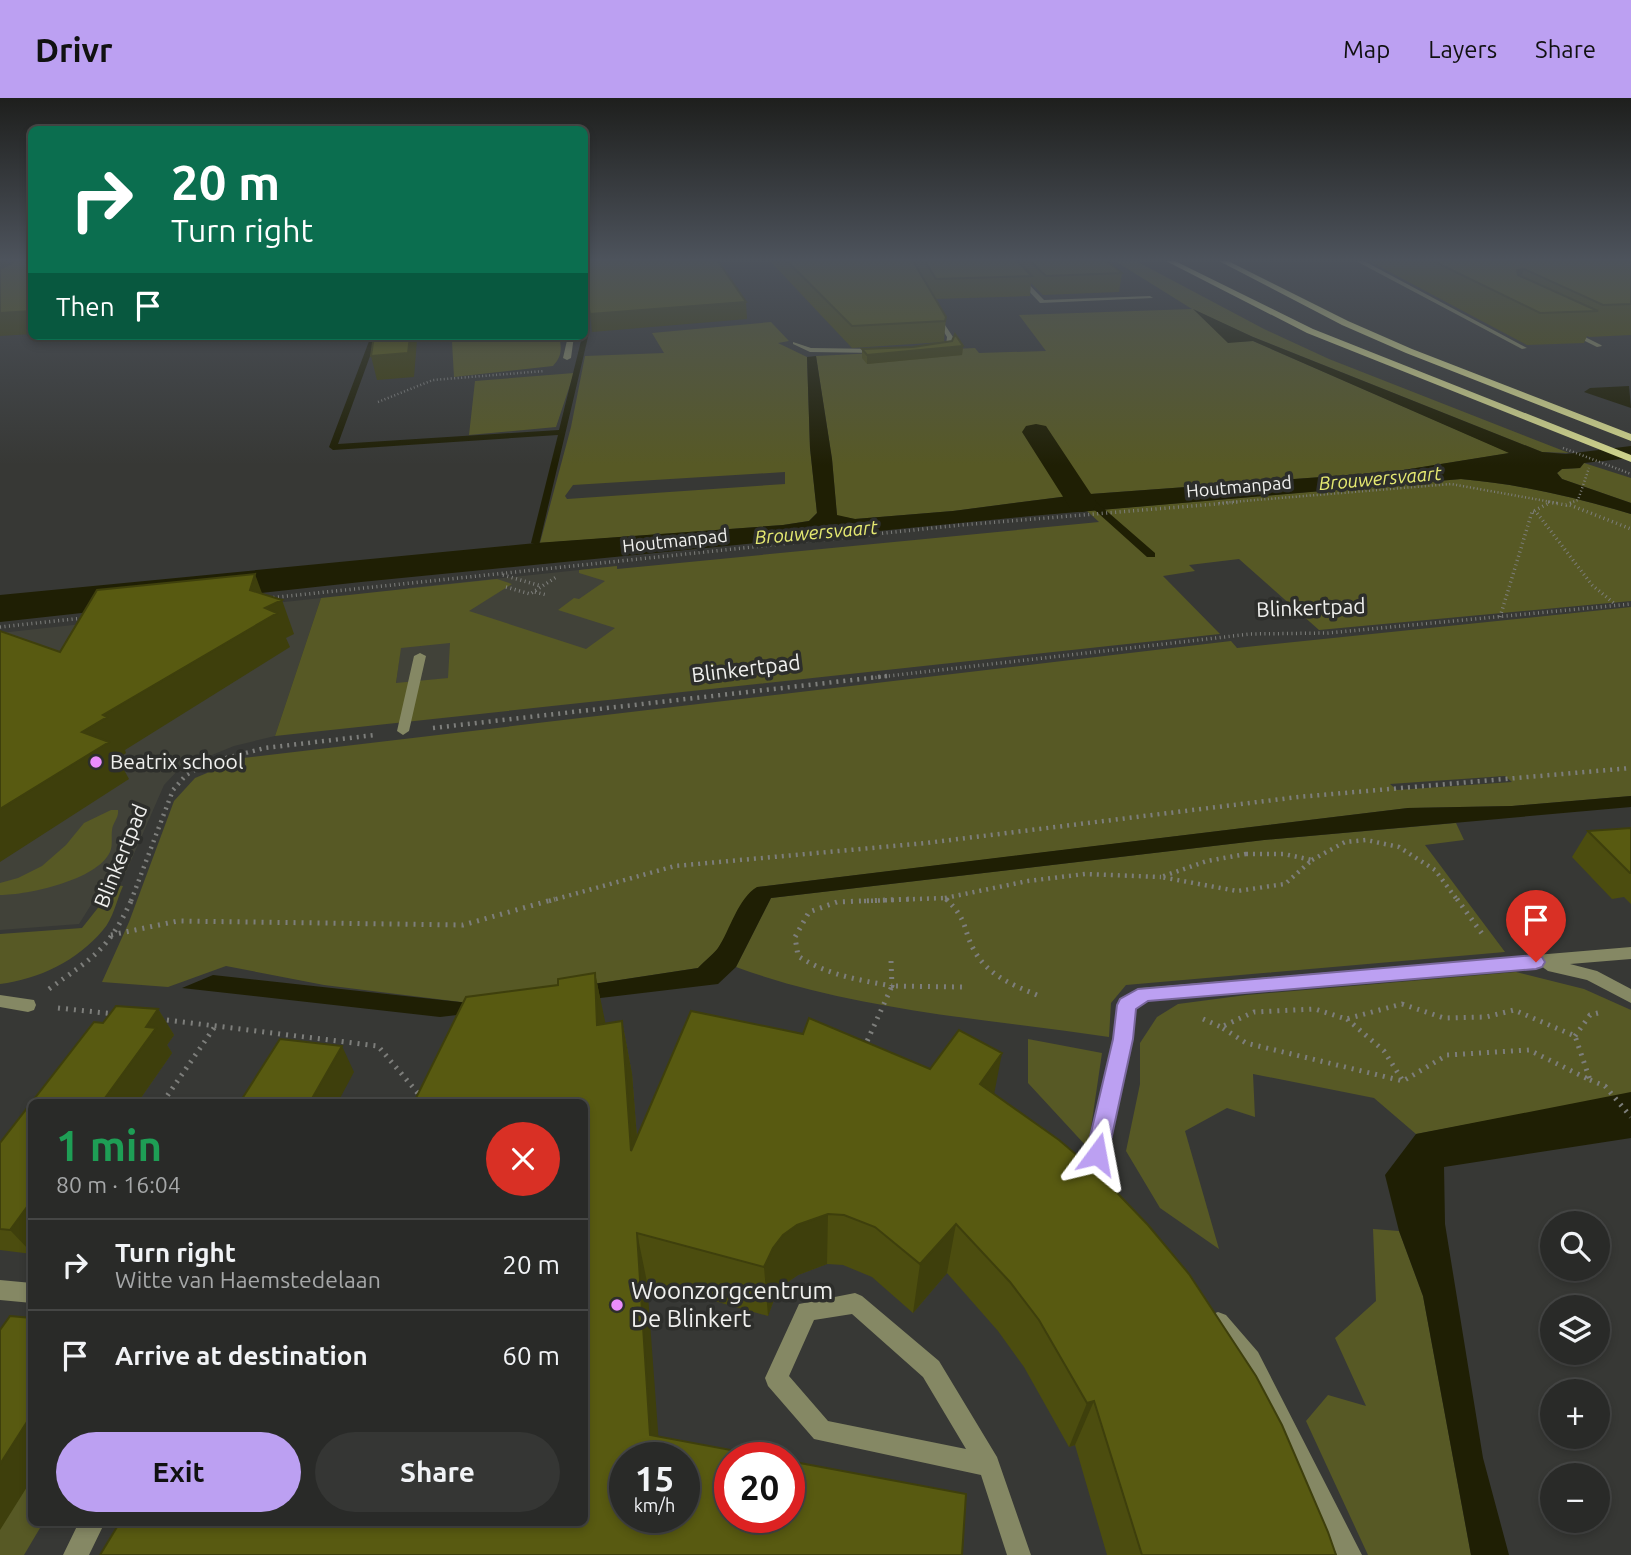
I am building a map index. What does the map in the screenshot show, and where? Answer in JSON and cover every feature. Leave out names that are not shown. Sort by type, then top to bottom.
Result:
[{"type":"main road","points":[[1306,329],[1631,459]]},
{"type":"main road","points":[[1359,329],[1631,438]]},
{"type":"street","points":[[936,348],[949,346],[950,337],[946,329]]},
{"type":"street","points":[[1488,329],[1524,348]]},
{"type":"street","points":[[1565,330],[1599,346]]},
{"type":"street","points":[[567,358],[570,340]]},
{"type":"street","points":[[795,343],[810,350],[884,351]]},
{"type":"street","points":[[403,732],[419,656]]},
{"type":"street","points":[[1092,1177],[1123,1039],[1126,1005],[1144,995],[1631,953]]},
{"type":"street","points":[[1536,962],[1591,975],[1631,997]]},
{"type":"street","points":[[0,1001],[28,1005]]},
{"type":"street","points":[[1071,1162],[1092,1177],[1110,1198]]},
{"type":"street","points":[[0,1290],[28,1293]]},
{"type":"street","points":[[989,1465],[822,1431],[776,1378],[807,1311],[855,1303],[932,1369],[989,1465],[1019,1555]]},
{"type":"street","points":[[1206,1309],[1250,1360],[1350,1555]]},
{"type":"street","points":[[75,1555],[91,1526]]},
{"type":"path","points":[[379,402],[433,380],[545,371],[563,364],[567,358]]},
{"type":"path","points":[[1563,448],[1631,474]]},
{"type":"path","points":[[1570,505],[1578,500],[1586,479]]},
{"type":"path","name":"Houtmanpad","points":[[267,598],[1072,515],[1451,484],[1570,505],[1631,528]]},
{"type":"path","points":[[1500,617],[1532,512],[1550,503]]},
{"type":"path","points":[[1532,512],[1537,513],[1592,585],[1616,606]]},
{"type":"path","points":[[499,574],[542,586]]},
{"type":"path","points":[[506,587],[530,594],[558,576]]},
{"type":"path","points":[[534,592],[547,596]]},
{"type":"path","name":"Blinkertpad","points":[[28,1005],[103,949],[128,908],[173,790],[181,779],[204,765],[242,752],[1236,635],[1328,633],[1631,604]]},
{"type":"path","points":[[0,627],[89,617]]},
{"type":"path","points":[[111,935],[178,921],[463,925],[675,866],[926,843],[1298,797],[1631,768]]},
{"type":"path","points":[[962,987],[892,986],[853,979],[810,965],[798,956],[795,937],[809,912],[837,902],[945,898],[1028,881],[1085,874],[1161,877],[1237,891],[1285,884],[1312,860],[1345,842],[1366,840],[1399,847],[1435,870],[1506,964]]},
{"type":"path","points":[[1161,877],[1207,860],[1246,854],[1284,854],[1312,860]]},
{"type":"path","points":[[945,898],[961,913],[975,952],[1002,981],[1037,995]]},
{"type":"path","points":[[858,1061],[892,986],[891,961]]},
{"type":"path","points":[[1346,1019],[1402,1004],[1444,1018],[1486,1017],[1514,1010],[1575,1036],[1590,1080]]},
{"type":"path","points":[[28,1005],[122,1015]]},
{"type":"path","points":[[1403,1081],[1384,1051],[1346,1019],[1315,1009],[1254,1012],[1221,1027],[1246,1043],[1403,1081],[1447,1055],[1529,1050],[1605,1086],[1631,1116]]},
{"type":"path","points":[[149,1018],[378,1046],[423,1098]]},
{"type":"path","points":[[165,1099],[216,1025]]},
{"type":"shaded area","points":[[695,329],[778,329],[789,341],[778,343],[807,357],[810,448],[817,513],[809,521],[783,525],[540,543],[571,427],[585,356],[664,353],[652,333]],"holes":[[[785,472],[785,484],[567,499],[565,496],[573,485]]]},
{"type":"shaded area","points":[[1029,329],[1215,329],[1228,342],[1253,341],[1510,453],[1391,472],[1077,495],[953,511],[855,519],[837,516],[832,459],[816,356],[975,348],[979,353],[1046,351]]},
{"type":"shaded area","points":[[1235,329],[1264,329],[1329,359],[1569,453],[1542,452]]},
{"type":"shaded area","points":[[560,340],[561,352],[553,366],[454,377],[452,342]]},
{"type":"shaded area","points":[[574,373],[556,427],[469,435],[475,381]]},
{"type":"shaded area","points":[[1584,463],[1631,478],[1631,503],[1562,479],[1557,473],[1562,469],[1580,468]]},
{"type":"shaded area","points":[[1461,479],[1504,484],[1631,514],[1631,601],[1319,630],[1239,559],[1189,565],[1195,571],[1163,576],[1220,634],[275,736],[321,598],[497,579],[512,584],[469,611],[586,649],[615,628],[558,610],[605,581],[579,573],[579,570],[617,566],[617,569],[1099,522],[1087,511]],"holes":[[[450,643],[448,678],[396,683],[401,648]]]},
{"type":"shaded area","points":[[617,566],[628,659],[396,684],[408,588]]},
{"type":"shaded area","name":"Beatrix school","points":[[321,598],[275,736],[234,746],[180,768],[164,785],[123,879],[106,881],[79,924],[0,930],[0,633]]},
{"type":"shaded area","points":[[1631,607],[1631,796],[1512,806],[1408,808],[758,887],[717,950],[698,968],[469,1003],[324,985],[226,966],[168,987],[102,982],[129,922],[174,801],[195,778],[243,758],[1231,641],[1237,648]],"holes":[[[1505,776],[1512,782],[1397,790],[1390,784]]]},
{"type":"shaded area","points":[[111,810],[118,810],[118,813],[112,830],[111,849],[103,862],[91,871],[61,884],[0,895],[0,883],[18,878],[42,866],[66,845],[84,823]]},
{"type":"shaded area","points":[[1456,823],[1464,840],[1425,845],[1505,952],[1126,985],[1111,1003],[1109,1037],[873,1003],[826,994],[736,967],[771,898],[1264,840]]},
{"type":"shaded area","points":[[116,885],[123,886],[110,920],[93,941],[56,967],[29,978],[0,984],[0,934],[82,928]]},
{"type":"shaded area","points":[[1516,972],[1584,989],[1631,1010],[1631,1094],[1416,1134],[1374,1098],[1253,1074],[1255,1117],[1227,1108],[1185,1131],[1219,1249],[1160,1208],[1126,1151],[1140,1084],[1140,1043],[1157,1017],[1178,1004],[1246,995]]},
{"type":"shaded area","points":[[1028,1039],[1102,1053],[1088,1148],[1028,1083]]},
{"type":"shaded area","points":[[1373,1229],[1399,1231],[1423,1296],[1471,1555],[1368,1555],[1306,1421],[1328,1395],[1366,1406],[1335,1338],[1376,1301]]},
{"type":"shaded area","points":[[28,1326],[28,1526],[41,1526],[24,1555],[0,1555],[0,1356]]},
{"type":"water","name":"Brouwersvaart","points":[[1214,329],[1236,329],[1542,452],[1566,454],[1631,446],[1631,458],[1584,463],[1580,468],[1562,469],[1557,473],[1562,479],[1631,503],[1631,514],[1547,492],[1461,479],[1031,516],[361,582],[0,622],[0,595],[536,543],[809,521],[817,513],[810,448],[807,357],[816,356],[832,459],[837,515],[855,519],[953,511],[1077,495],[1391,472],[1509,453],[1253,341],[1228,343]]},
{"type":"water","points":[[1629,386],[1631,408],[1584,392],[1590,388]]},
{"type":"water","points":[[1631,796],[1631,807],[1264,840],[771,898],[736,967],[718,984],[440,1017],[182,988],[213,975],[469,1003],[698,968],[718,948],[739,906],[757,887],[1408,808],[1512,806]]},
{"type":"water","points":[[1631,1092],[1631,1138],[1444,1167],[1445,1224],[1483,1458],[1509,1555],[1471,1555],[1423,1296],[1399,1231],[1385,1175],[1416,1134]]},
{"type":"building","points":[[955,334],[963,346],[867,355],[862,349],[913,347],[952,341]]},
{"type":"building","points":[[373,340],[410,340],[408,353],[371,356]]},
{"type":"building","points":[[255,574],[250,590],[282,600],[265,608],[277,613],[103,715],[107,717],[82,732],[109,742],[0,809],[0,631],[60,652],[97,590]]},
{"type":"building","points":[[1631,828],[1631,873],[1630,873],[1588,831]]},
{"type":"building","points":[[595,973],[597,1025],[622,1021],[631,1151],[691,1011],[803,1034],[809,1018],[930,1069],[959,1030],[1002,1053],[980,1084],[1059,1140],[1099,1174],[1148,1225],[1189,1274],[1256,1376],[1282,1425],[1336,1555],[1142,1555],[1094,1401],[1087,1403],[1039,1320],[1010,1282],[956,1224],[920,1264],[875,1227],[844,1215],[828,1214],[797,1225],[783,1235],[764,1267],[637,1233],[650,1435],[688,1442],[609,1442],[609,1533],[700,1533],[700,1444],[714,1447],[714,1533],[805,1533],[805,1464],[966,1494],[962,1555],[100,1555],[118,1526],[588,1526],[588,1099],[415,1099],[466,997],[558,985],[558,979]]},
{"type":"building","points":[[116,1006],[158,1009],[146,1027],[156,1028],[104,1099],[34,1099],[94,1022],[103,1023]]},
{"type":"building","points":[[280,1039],[342,1046],[312,1099],[242,1099]]},
{"type":"building","points":[[28,1107],[28,1205],[10,1230],[0,1229],[0,1143]]},
{"type":"building","points":[[10,1316],[28,1318],[28,1420],[0,1464],[0,1330]]},
{"type":"waterway","points":[[373,340],[333,447],[562,432]]},
{"type":"waterway","points":[[562,432],[584,340]]},
{"type":"waterway","points":[[536,543],[562,432]]},
{"type":"waterway","points":[[1036,432],[1082,503]]},
{"type":"waterway","points":[[1091,502],[1151,555]]},
{"type":"place","name":"Beatrix school","points":[[96,762]]},
{"type":"place","name":"Woonzorgcentrum De Blinkert","points":[[617,1305]]},
{"type":"route","points":[[1097,1154],[1123,1039],[1126,1005],[1148,993],[1536,962]]}]
